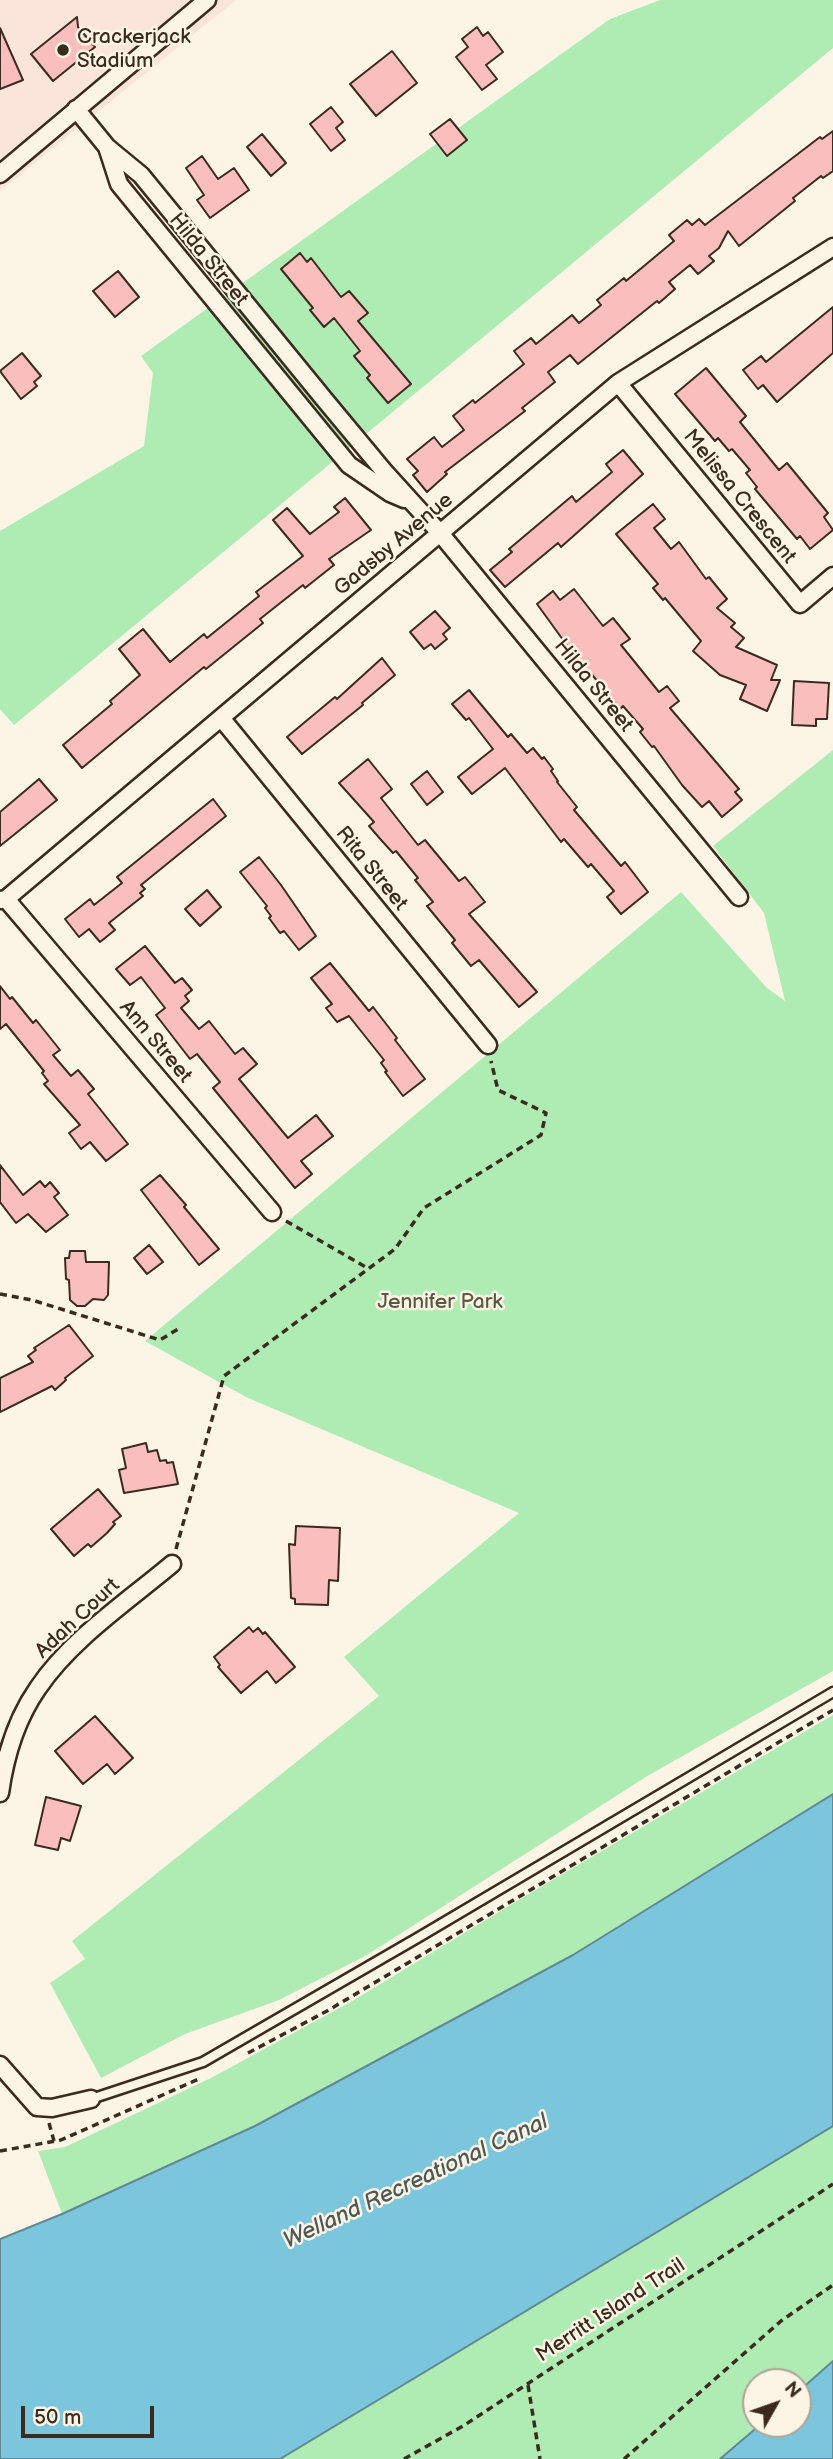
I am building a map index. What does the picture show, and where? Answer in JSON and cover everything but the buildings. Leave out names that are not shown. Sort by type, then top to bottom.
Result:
[{"type":"street","points":[[175,26],[185,0]]},
{"type":"street","points":[[0,174],[207,0]]},
{"type":"street","name":"Hilda Street","points":[[76,109],[107,147],[141,175],[739,897]]},
{"type":"street","name":"Hilda Street","points":[[107,147],[119,184],[349,465],[390,493],[412,503]]},
{"type":"street","name":"Gadsby Avenue","points":[[3,899],[222,719],[618,383],[833,247]]},
{"type":"street","name":"Melissa Crescent","points":[[618,383],[800,604],[833,576]]},
{"type":"street","name":"Rita Street","points":[[222,719],[488,1045]]},
{"type":"street","name":"Ann Street","points":[[3,899],[272,1212]]},
{"type":"street","name":"Adah Court","points":[[0,1793],[3,1770],[12,1743],[22,1716],[38,1688],[85,1636],[172,1564]]},
{"type":"street","points":[[0,2065],[37,2107],[52,2108],[91,2099]]},
{"type":"lane","points":[[91,2099],[203,2062],[833,1692]]},
{"type":"path","points":[[172,1564],[225,1376],[395,1249],[424,1208],[541,1135],[546,1113],[498,1090],[488,1045]]},
{"type":"path","points":[[272,1212],[369,1269]]},
{"type":"path","points":[[0,1294],[32,1300],[160,1340],[178,1329]]},
{"type":"path","points":[[246,2054],[327,2011],[833,1710]]},
{"type":"path","points":[[0,2151],[61,2140],[211,2072]]},
{"type":"path","name":"Merritt Island Trail","points":[[404,2459],[463,2426],[833,2184]]},
{"type":"path","points":[[624,2459],[781,2321],[833,2284]]},
{"type":"path","points":[[528,2384],[540,2459]]},
{"type":"shaded area","points":[[0,0],[236,0],[0,191]]},
{"type":"green space","points":[[660,0],[833,0],[833,48],[14,725],[0,709],[0,531],[144,446],[153,373],[141,356],[610,19]]},
{"type":"green space","name":"Jennifer Park","points":[[833,750],[833,1671],[649,1775],[367,1955],[279,2000],[185,2034],[101,2078],[50,1983],[85,1959],[72,1941],[379,1696],[344,1657],[519,1513],[246,1397],[145,1341],[681,892],[767,988],[785,1001],[764,913],[713,846]]},
{"type":"green space","points":[[833,1715],[833,1794],[573,1955],[255,2126],[62,2214],[38,2151],[65,2147],[211,2078],[354,2000]]},
{"type":"green space","points":[[833,2126],[833,2361],[812,2380],[812,2368],[742,2368],[742,2438],[745,2438],[720,2459],[281,2459]]},
{"type":"water","name":"Welland Recreational Canal","points":[[833,1794],[833,2126],[280,2459],[0,2459],[0,2239],[62,2214],[255,2126],[573,1955]]},
{"type":"water","points":[[833,2361],[833,2459],[720,2459],[745,2438],[812,2438],[812,2380]]},
{"type":"place","name":"Crackerjack Stadium","points":[[63,50]]}]
